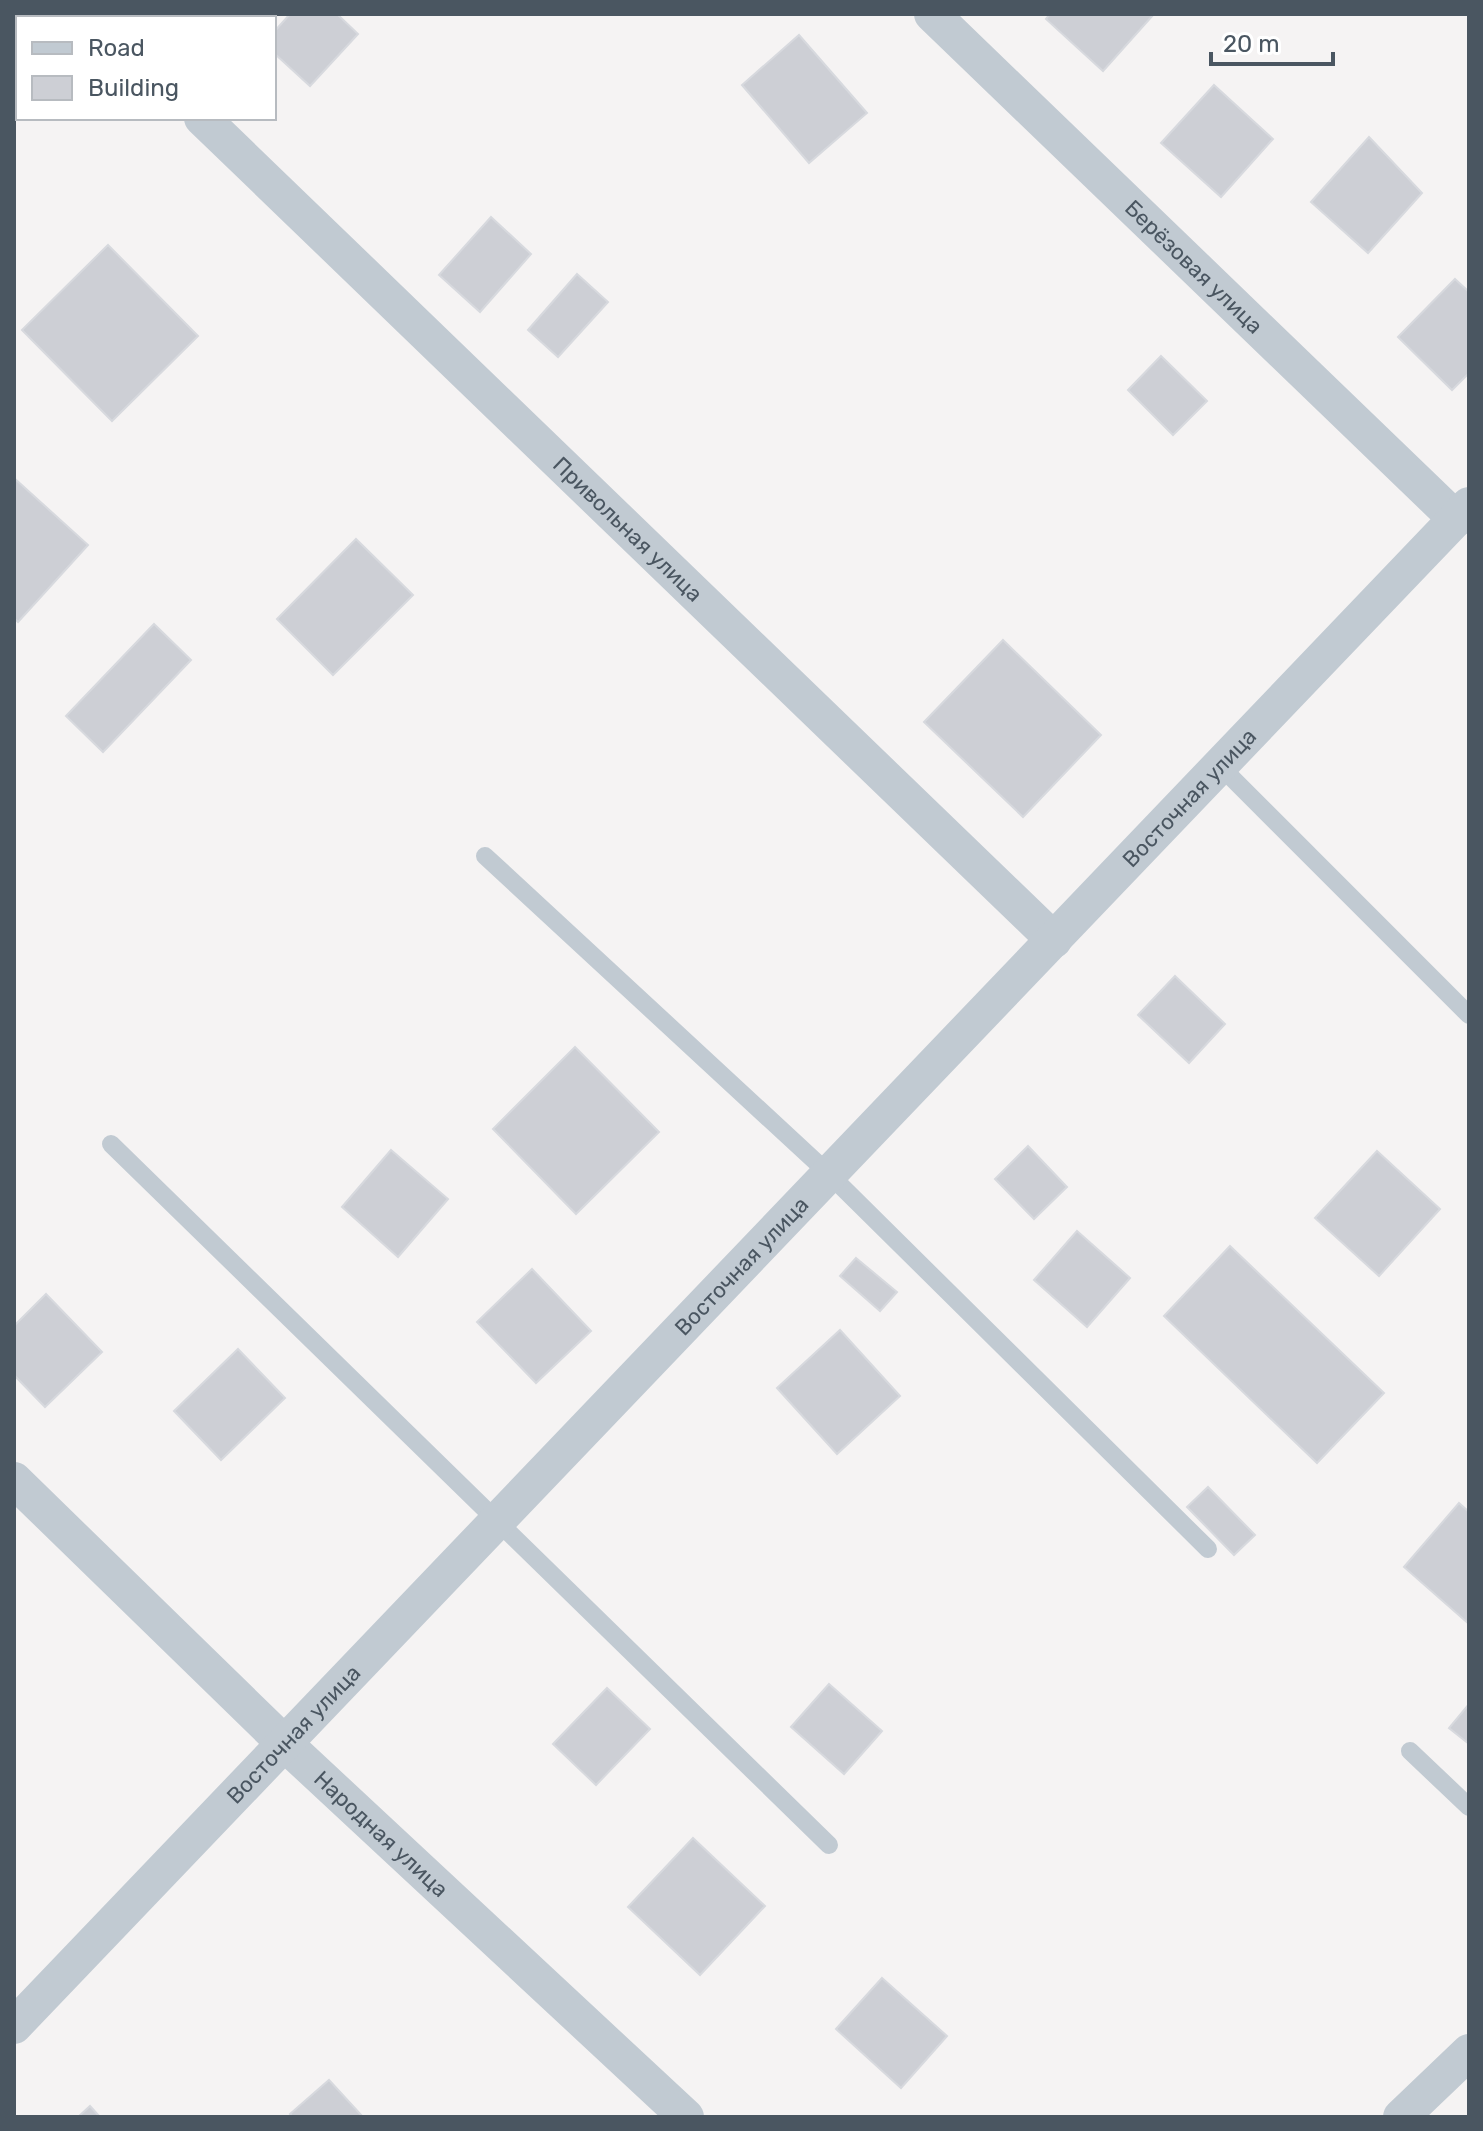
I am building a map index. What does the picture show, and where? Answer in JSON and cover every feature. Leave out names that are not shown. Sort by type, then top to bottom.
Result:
[{"type":"street","name":"Берёзовая улица","points":[[932,14],[1462,512]]},
{"type":"street","name":"Привольная улица","points":[[204,120],[1054,940]]},
{"type":"street","name":"Восточная улица","points":[[14,2026],[1462,512]]},
{"type":"street","name":"Народная улица","points":[[14,1480],[284,1743],[686,2117]]},
{"type":"street","points":[[1401,2117],[1469,2052]]},
{"type":"lane","points":[[1220,766],[1469,1015]]},
{"type":"lane","points":[[485,856],[829,1174],[1208,1549]]},
{"type":"lane","points":[[111,1144],[829,1845]]},
{"type":"lane","points":[[1410,1751],[1469,1807]]},
{"type":"building","points":[[290,14],[337,14],[358,34],[310,86],[276,55],[276,30]]},
{"type":"building","points":[[1050,14],[1154,14],[1103,71],[1046,19]]},
{"type":"building","points":[[799,35],[867,113],[809,163],[742,85]]},
{"type":"building","points":[[1214,85],[1273,139],[1221,197],[1161,143]]},
{"type":"building","points":[[1369,137],[1422,193],[1368,253],[1311,202]]},
{"type":"building","points":[[491,217],[531,254],[480,312],[439,275]]},
{"type":"building","points":[[108,245],[198,336],[112,421],[22,330]]},
{"type":"building","points":[[577,274],[608,302],[558,357],[528,330]]},
{"type":"building","points":[[1455,279],[1469,292],[1469,373],[1452,390],[1398,337]]},
{"type":"building","points":[[1161,356],[1207,401],[1173,435],[1128,390]]},
{"type":"building","points":[[14,478],[88,545],[18,622],[14,618]]},
{"type":"building","points":[[356,539],[413,595],[333,675],[277,619]]},
{"type":"building","points":[[154,624],[191,660],[103,752],[66,716]]},
{"type":"building","points":[[1003,640],[1101,735],[1023,817],[924,722]]},
{"type":"building","points":[[1175,976],[1225,1024],[1189,1063],[1138,1015]]},
{"type":"building","points":[[575,1047],[659,1132],[576,1214],[493,1129]]},
{"type":"building","points":[[1028,1146],[1067,1187],[1034,1219],[995,1179]]},
{"type":"building","points":[[391,1150],[448,1199],[398,1257],[342,1207]]},
{"type":"building","points":[[1377,1151],[1440,1209],[1379,1276],[1315,1218]]},
{"type":"building","points":[[1077,1231],[1130,1278],[1087,1327],[1034,1280]]},
{"type":"building","points":[[1230,1246],[1384,1393],[1317,1463],[1164,1316]]},
{"type":"building","points":[[856,1258],[897,1292],[880,1311],[840,1276]]},
{"type":"building","points":[[532,1269],[591,1331],[536,1383],[477,1322]]},
{"type":"building","points":[[46,1294],[102,1352],[45,1407],[14,1375],[14,1326]]},
{"type":"building","points":[[840,1330],[900,1396],[837,1454],[777,1388]]},
{"type":"building","points":[[238,1349],[285,1398],[221,1460],[174,1411]]},
{"type":"building","points":[[1208,1487],[1255,1535],[1234,1555],[1187,1507]]},
{"type":"building","points":[[1459,1503],[1469,1512],[1469,1624],[1404,1567]]},
{"type":"building","points":[[829,1684],[882,1731],[844,1774],[791,1727]]},
{"type":"building","points":[[607,1688],[650,1729],[596,1785],[553,1744]]},
{"type":"building","points":[[1469,1704],[1469,1744],[1449,1728]]},
{"type":"building","points":[[693,1838],[765,1906],[700,1975],[628,1907]]},
{"type":"building","points":[[882,1978],[947,2036],[901,2088],[836,2029]]},
{"type":"building","points":[[329,2080],[363,2117],[293,2117],[290,2114]]},
{"type":"building","points":[[90,2106],[100,2117],[78,2117]]}]
